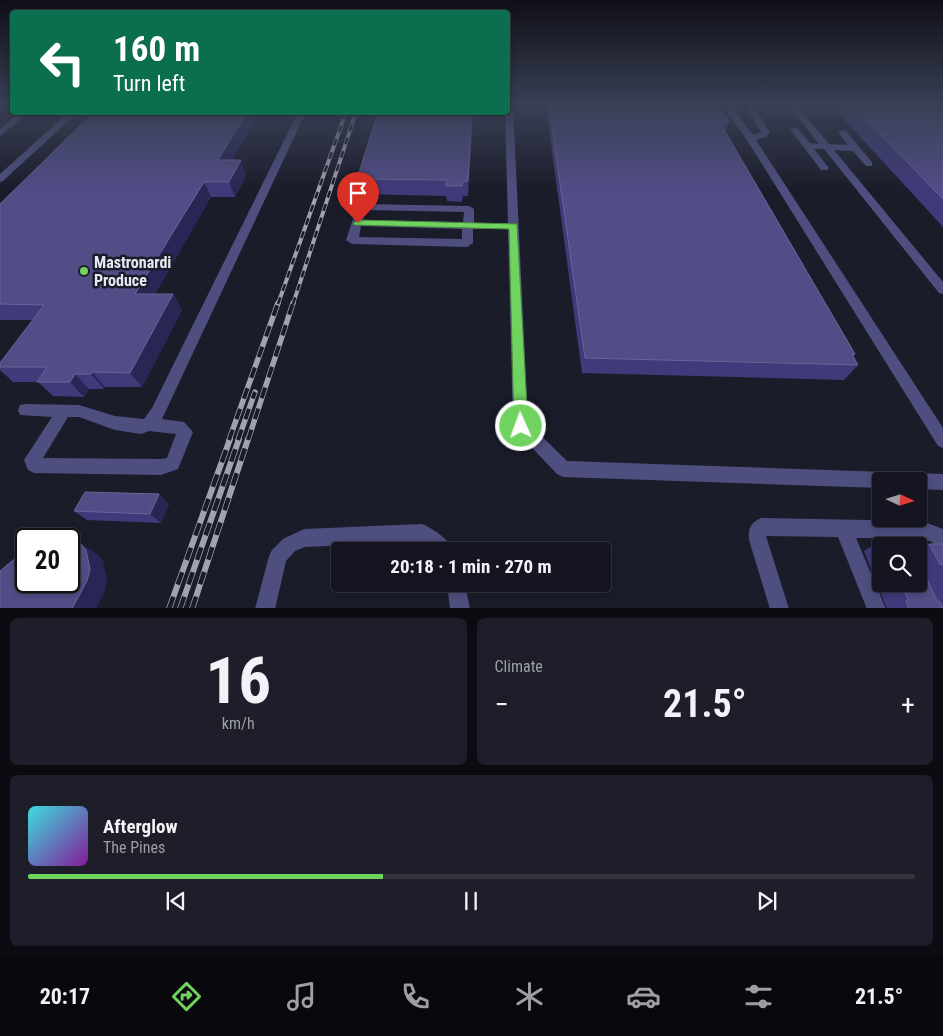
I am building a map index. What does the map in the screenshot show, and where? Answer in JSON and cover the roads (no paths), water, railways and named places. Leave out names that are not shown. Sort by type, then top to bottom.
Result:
[{"type":"lane","points":[[0,179],[49,134]]},
{"type":"lane","points":[[149,424],[157,413],[291,134]]},
{"type":"lane","points":[[510,134],[521,426],[563,469],[943,482]]},
{"type":"lane","points":[[748,134],[943,441]]},
{"type":"lane","points":[[751,139],[764,134]]},
{"type":"lane","points":[[798,134],[824,168]]},
{"type":"lane","points":[[816,134],[943,290]]},
{"type":"lane","points":[[844,134],[869,164]]},
{"type":"lane","points":[[807,146],[855,148]]},
{"type":"lane","points":[[362,207],[469,209],[468,226],[467,243],[352,240],[362,207]]},
{"type":"lane","points":[[358,223],[514,226]]},
{"type":"lane","points":[[25,410],[79,411],[130,427],[141,427],[149,424],[180,427],[185,432],[172,464],[161,467],[34,465],[32,460],[64,411]]},
{"type":"lane","points":[[780,608],[758,540],[757,531],[761,527],[922,530],[934,534],[943,540]]},
{"type":"lane","points":[[843,528],[877,608]]},
{"type":"lane","points":[[888,529],[892,537]]},
{"type":"lane","points":[[265,608],[278,556],[289,545],[304,538],[422,533],[436,542]]},
{"type":"lane","points":[[457,592],[460,608]]},
{"type":"railway","points":[[278,304],[338,134]]},
{"type":"railway","points":[[293,304],[349,134]]},
{"type":"railway","points":[[229,440],[278,303]]},
{"type":"railway","points":[[248,440],[293,303]]},
{"type":"railway","points":[[238,440],[255,392]]},
{"type":"railway","points":[[169,608],[230,439]]},
{"type":"railway","points":[[180,608],[239,439]]},
{"type":"railway","points":[[192,608],[248,439]]},
{"type":"place","name":"Mastronardi Produce","points":[[84,271]]}]
